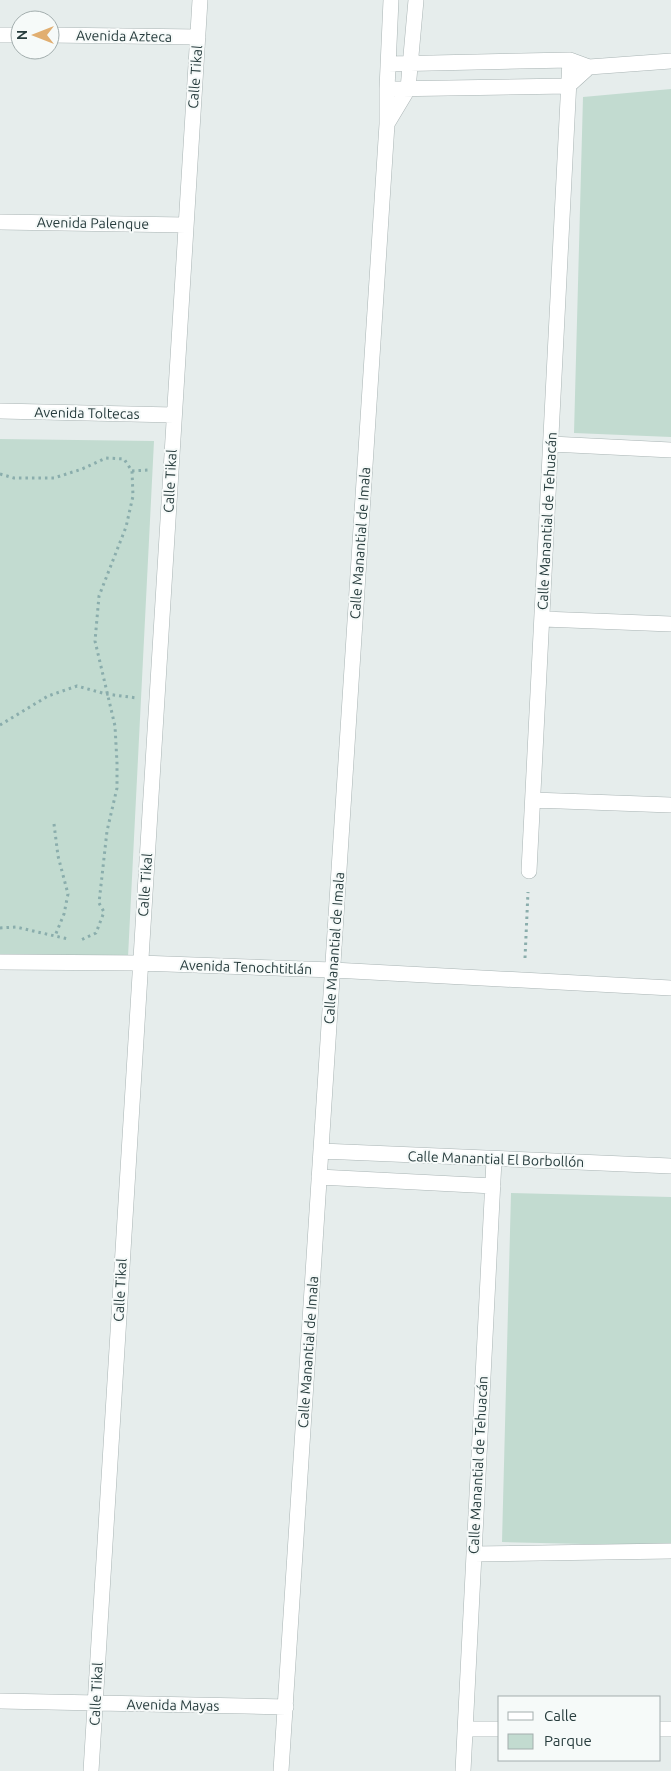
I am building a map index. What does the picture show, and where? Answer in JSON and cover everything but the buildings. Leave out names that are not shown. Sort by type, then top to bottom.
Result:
[{"type":"street","name":"Calle Tikal","points":[[91,1771],[200,0]]},
{"type":"street","name":"Calle Manantial de Imala","points":[[281,1771],[388,124],[386,88],[391,0]]},
{"type":"street","name":"Calle Manantial de Imala","points":[[388,124],[408,88],[416,0]]},
{"type":"street","name":"Avenida Azteca","points":[[60,35],[198,36]]},
{"type":"street","points":[[388,64],[570,60],[589,66],[671,61]]},
{"type":"street","name":"Calle Manantial de Tehuacán","points":[[529,871],[570,60]]},
{"type":"street","points":[[386,88],[568,86],[589,66]]},
{"type":"street","name":"Avenida Palenque","points":[[0,222],[186,225]]},
{"type":"street","name":"Avenida Toltecas","points":[[0,411],[174,415]]},
{"type":"street","points":[[551,444],[671,450]]},
{"type":"street","points":[[542,619],[671,624]]},
{"type":"street","points":[[533,800],[671,805]]},
{"type":"street","name":"Avenida Tenochtitlán","points":[[0,962],[140,963],[333,970],[671,988]]},
{"type":"street","name":"Calle Manantial El Borbollón","points":[[321,1151],[494,1160],[671,1166]]},
{"type":"street","name":"Calle Manantial de Tehuacán","points":[[463,1771],[494,1160]]},
{"type":"street","name":"Calle Manantial El Borbollón","points":[[319,1176],[493,1186]]},
{"type":"street","points":[[474,1554],[671,1551]]},
{"type":"street","name":"Avenida Mayas","points":[[0,1701],[286,1707]]},
{"type":"street","points":[[465,1728],[498,1728]]},
{"type":"path","points":[[0,474],[14,478],[54,478],[82,469],[106,458],[124,459],[132,472],[133,496],[126,527],[99,596],[95,640],[106,694],[115,726],[117,788],[107,831],[101,879],[99,903],[104,912],[96,933],[76,942],[56,935],[16,927],[0,928]]},
{"type":"path","points":[[0,726],[48,696],[77,686],[106,694],[157,701]]},
{"type":"path","points":[[32,963],[56,935],[64,914],[68,894],[58,856],[54,824]]},
{"type":"path","points":[[524,981],[529,871]]},
{"type":"green space","points":[[671,89],[671,437],[574,433],[583,97]]},
{"type":"green space","points":[[0,439],[154,441],[128,957],[0,954]]},
{"type":"green space","points":[[511,1193],[671,1197],[671,1546],[502,1542]]}]
